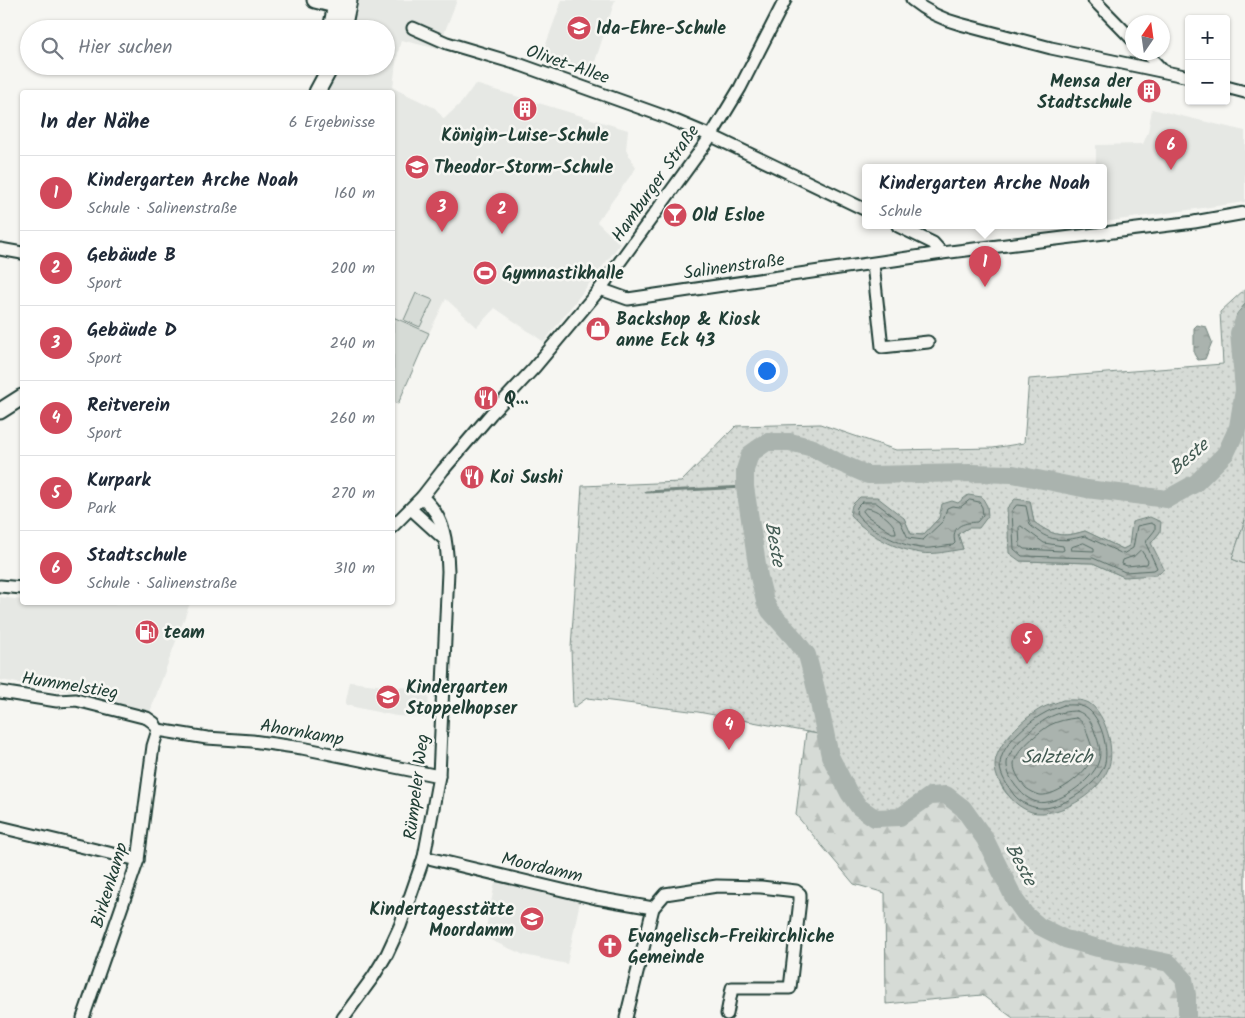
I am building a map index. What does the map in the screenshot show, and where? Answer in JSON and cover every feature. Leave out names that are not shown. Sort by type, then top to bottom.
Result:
[{"type":"main road","points":[[315,0],[342,4]]},
{"type":"main road","points":[[335,20],[342,4]]},
{"type":"main road","points":[[342,4],[343,20]]},
{"type":"main road","points":[[312,90],[316,75]]},
{"type":"main road","points":[[318,90],[326,75]]},
{"type":"main road","points":[[0,411],[20,398]]},
{"type":"street","name":"Hamburger Straße","points":[[395,524],[422,497],[443,470],[534,368],[600,289],[711,136],[740,88],[785,0]]},
{"type":"street","points":[[912,0],[925,11],[947,21],[1051,48],[1185,76]]},
{"type":"street","points":[[1094,0],[1125,32]]},
{"type":"street","name":"Olivet-Allee","points":[[413,28],[448,44],[521,65],[666,117],[711,136],[862,208]]},
{"type":"street","points":[[1153,60],[1163,71]]},
{"type":"street","points":[[1230,88],[1245,92]]},
{"type":"street","name":"Salinenstraße","points":[[600,289],[628,299],[942,254],[1194,222],[1245,213]]},
{"type":"street","points":[[904,229],[933,243],[942,254]]},
{"type":"street","points":[[0,249],[20,253]]},
{"type":"street","points":[[873,264],[882,347],[928,342]]},
{"type":"street","name":"Rümpeler Weg","points":[[343,1018],[387,954],[403,918],[424,857],[439,776],[448,571],[447,553],[442,523],[422,497]]},
{"type":"street","points":[[411,509],[444,539]]},
{"type":"street","points":[[0,586],[20,588]]},
{"type":"street","name":"Hummelstieg","points":[[0,692],[57,701],[76,700],[147,718],[154,723],[158,730]]},
{"type":"street","name":"Ahornkamp","points":[[158,730],[207,738],[252,741],[302,748],[439,776]]},
{"type":"street","name":"Birkenkamp","points":[[83,1018],[138,860],[153,746],[158,730]]},
{"type":"street","points":[[0,827],[138,860]]},
{"type":"street","name":"Moordamm","points":[[424,857],[604,899],[653,908]]},
{"type":"street","points":[[626,1018],[653,908],[665,894],[718,886],[796,891],[800,894],[790,988],[732,988],[726,1014]]},
{"type":"shaded area","points":[[355,0],[457,0],[438,49],[401,40],[395,70],[395,20],[353,20]]},
{"type":"shaded area","name":"Ida-Ehre-Schule","points":[[562,0],[615,0],[591,74],[542,55]]},
{"type":"shaded area","points":[[336,75],[394,75],[393,88],[435,108],[444,119],[462,102],[475,84],[628,130],[626,150],[636,168],[597,222],[620,244],[544,342],[495,308],[477,327],[446,299],[429,333],[395,318],[395,90],[329,90]]},
{"type":"shaded area","points":[[1152,109],[1245,131],[1245,202],[1107,222],[1107,164],[1096,164],[1096,145],[1143,144],[1148,132]]},
{"type":"shaded area","points":[[0,597],[20,600],[20,605],[189,605],[150,712],[66,691],[0,680]]},
{"type":"shaded area","name":"Kindergarten Stoppelhopser","points":[[350,682],[394,687],[429,688],[428,718],[396,716],[345,705]]},
{"type":"shaded area","name":"Kindertagesstätte Moordamm","points":[[496,878],[580,901],[567,964],[524,955],[484,937]]},
{"type":"green space","points":[[1245,289],[1245,304],[1237,314],[1240,332],[1245,322],[1245,520],[1232,559],[1245,564],[1245,1018],[1187,1018],[1187,995],[1169,963],[1065,939],[1039,926],[1025,914],[1015,900],[985,839],[963,808],[946,795],[930,796],[900,817],[875,818],[859,807],[849,793],[830,756],[824,735],[698,712],[587,698],[573,708],[571,648],[582,486],[681,482],[736,426],[820,424],[896,450],[993,448],[1024,443],[1029,379],[1223,364],[1220,312]],"holes":[[[1030,501],[1034,522],[1052,533],[1070,535],[1085,531],[1123,549],[1160,532],[1124,577],[1093,563],[1020,561]],[[904,518],[911,534],[923,535],[939,518],[968,528],[958,534],[963,549],[859,525]],[[1088,703],[1099,716],[1110,742],[1024,808],[1005,792],[999,779],[1011,734],[1029,717]]]},
{"type":"green space","points":[[416,293],[433,300],[420,327],[404,320]]},
{"type":"green space","points":[[395,318],[429,333],[398,404],[395,403]]},
{"type":"green space","points":[[1245,520],[1245,564],[1232,559]]},
{"type":"green space","points":[[806,732],[824,735],[836,770],[849,793],[859,807],[875,818],[900,817],[930,796],[946,795],[963,808],[985,839],[1015,900],[1025,914],[1039,926],[1065,939],[1169,963],[1184,979],[1187,995],[1187,1018],[1013,1018],[982,995],[886,1004],[885,893],[854,884],[796,815]]},
{"type":"water","points":[[1245,304],[1245,322],[1239,333],[1234,326],[1237,314]]},
{"type":"water","points":[[1197,325],[1206,327],[1212,342],[1205,359],[1198,360],[1194,354],[1194,328]]},
{"type":"water","points":[[968,495],[982,497],[987,506],[988,516],[979,528],[968,528],[958,534],[963,549],[942,553],[911,551],[891,544],[873,535],[850,515],[852,505],[860,497],[877,497],[904,518],[911,534],[923,535],[939,518],[942,504],[952,501],[958,503]]},
{"type":"water","points":[[1015,499],[1030,501],[1034,522],[1052,533],[1070,535],[1085,531],[1123,549],[1129,546],[1132,522],[1150,517],[1161,522],[1160,532],[1151,543],[1164,569],[1156,575],[1124,577],[1093,563],[1020,561],[1009,553],[1007,508]]},
{"type":"water","name":"Salzteich","points":[[1063,700],[1089,703],[1100,715],[1105,724],[1110,743],[1111,753],[1108,769],[1097,786],[1080,800],[1051,812],[1032,812],[1015,803],[999,782],[995,766],[996,758],[1005,741],[1027,718],[1042,708]]},
{"type":"waterway","name":"Beste","points":[[1187,1018],[1187,995],[1184,979],[1169,963],[1065,939],[1039,926],[1025,914],[1015,900],[985,839],[963,808],[946,795],[930,796],[900,817],[875,818],[859,807],[849,793],[830,756],[807,655],[770,611],[765,601],[759,577],[745,487],[745,470],[750,454],[767,442],[790,442],[813,448],[838,462],[868,475],[1013,474],[1087,489],[1167,499],[1196,483],[1226,453],[1238,427],[1244,390],[1239,333],[1245,318]]},
{"type":"waterway","points":[[646,492],[745,487]]},
{"type":"place","name":"Ida-Ehre-Schule","points":[[579,28]]},
{"type":"place","name":"Mensa der Stadtschule","points":[[1149,91]]},
{"type":"place","name":"Königin-Luise-Schule","points":[[525,109]]},
{"type":"place","name":"Theodor-Storm-Schule","points":[[417,167]]},
{"type":"place","name":"Stadtschule","points":[[1171,170]]},
{"type":"place","name":"Old Esloe","points":[[675,215]]},
{"type":"place","name":"Gebäude D","points":[[442,232]]},
{"type":"place","name":"Gebäude B","points":[[502,234]]},
{"type":"place","name":"Gymnastikhalle","points":[[485,273]]},
{"type":"place","name":"Kindergarten Arche Noah","points":[[985,287]]},
{"type":"place","name":"Backshop & Kiosk anne Eck 43","points":[[598,329]]},
{"type":"place","name":"Q...","points":[[486,398]]},
{"type":"place","name":"Koi Sushi","points":[[472,477]]},
{"type":"place","name":"team","points":[[147,632]]},
{"type":"place","name":"Kurpark","points":[[1027,664]]},
{"type":"place","name":"Kindergarten Stoppelhopser","points":[[388,697]]},
{"type":"place","name":"Reitverein","points":[[729,750]]},
{"type":"place","name":"Kindertagesstätte Moordamm","points":[[532,919]]},
{"type":"place","name":"Evangelisch-Freikirchliche Gemeinde","points":[[610,946]]}]
